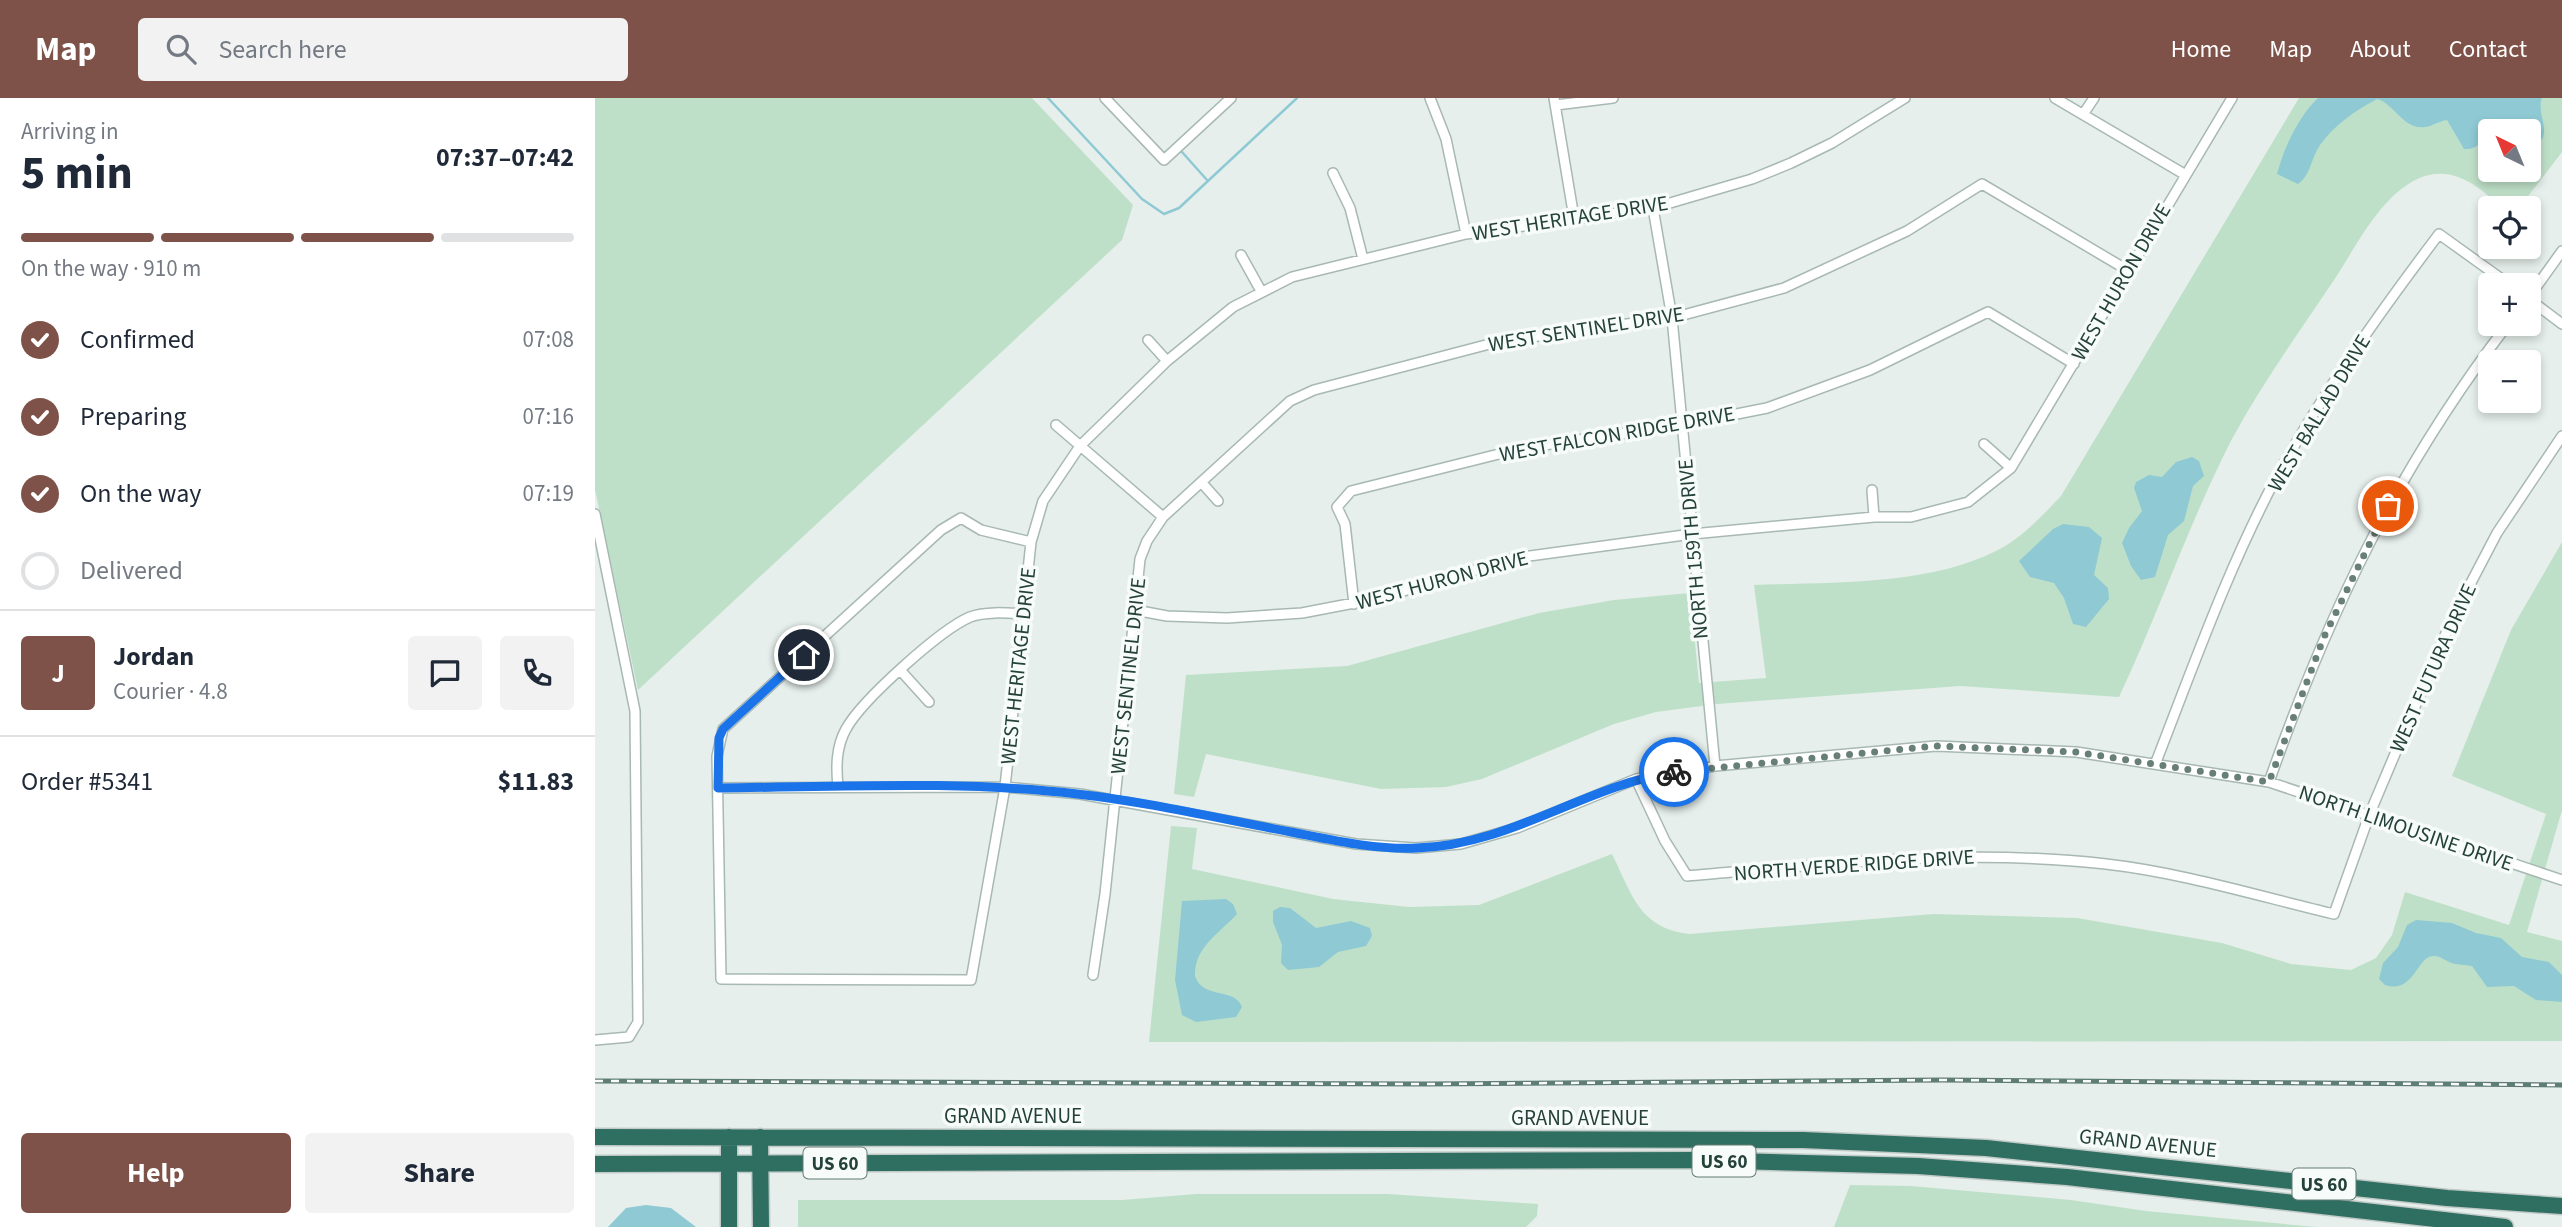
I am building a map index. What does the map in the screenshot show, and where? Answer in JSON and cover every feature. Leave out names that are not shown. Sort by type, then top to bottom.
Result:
[{"type":"highway","name":"GRAND AVENUE","points":[[595,1137],[1803,1140],[1931,1144],[2086,1157],[2447,1198],[2562,1206]]},
{"type":"highway","points":[[729,1137],[729,1227]]},
{"type":"highway","points":[[760,1137],[761,1227]]},
{"type":"highway","name":"GRAND AVENUE","points":[[595,1164],[1683,1160],[1830,1163],[2067,1177],[2467,1225],[2505,1227]]},
{"type":"street","points":[[1105,98],[1164,160],[1228,99]]},
{"type":"street","points":[[1430,98],[1445,139],[1466,234]]},
{"type":"street","points":[[1574,218],[1555,102],[1613,98]]},
{"type":"street","name":"WEST HERITAGE DRIVE","points":[[718,788],[721,979],[971,980],[1005,787],[1031,542],[1044,501],[1080,446],[1167,361],[1233,307],[1292,277],[1466,234],[1653,208],[1752,179],[1791,163],[1832,144],[1905,98]]},
{"type":"street","points":[[2055,98],[2184,174]]},
{"type":"street","points":[[2084,113],[2095,98]]},
{"type":"street","name":"WEST HURON DRIVE","points":[[1135,610],[1167,616],[1227,618],[1301,613],[1354,604],[1515,558],[1692,534],[1874,517],[1911,517],[1968,502],[2011,468],[2184,174],[2232,98]]},
{"type":"street","points":[[1333,173],[1348,202],[1363,259]]},
{"type":"street","name":"WEST SENTINEL DRIVE","points":[[1093,975],[1115,800],[1140,559],[1147,541],[1163,517],[1280,409],[1314,390],[1501,341],[1672,318],[1784,288],[1907,231],[1982,184],[2129,271]]},
{"type":"street","name":"NORTH 159TH DRIVE","points":[[1653,208],[1672,318],[1715,766]]},
{"type":"street","name":"WEST BALLAD DRIVE","points":[[2156,762],[2222,597],[2274,481],[2329,388],[2390,299],[2439,234],[2493,273]]},
{"type":"street","points":[[2541,281],[2562,251]]},
{"type":"street","points":[[1241,255],[1261,291]]},
{"type":"street","points":[[2541,307],[2562,324]]},
{"type":"street","name":"WEST FALCON RIDGE DRIVE","points":[[1354,604],[1345,524],[1337,507],[1351,491],[1523,448],[1681,425],[1767,408],[1870,370],[1988,312],[2074,364]]},
{"type":"street","points":[[2269,782],[2324,637],[2375,527],[2445,412],[2499,336]]},
{"type":"street","points":[[1148,340],[1167,361]]},
{"type":"street","points":[[1056,425],[1163,517]]},
{"type":"street","name":"WEST FUTURA DRIVE","points":[[2334,914],[2370,813],[2472,579],[2497,533],[2562,436]]},
{"type":"street","points":[[1984,444],[2011,468]]},
{"type":"street","points":[[1202,483],[1218,501]]},
{"type":"street","points":[[1872,490],[1874,517]]},
{"type":"street","points":[[595,514],[635,711],[638,1022],[629,1037],[595,1040]]},
{"type":"street","points":[[718,788],[718,747],[723,729],[941,530],[961,518],[981,530],[1031,542]]},
{"type":"street","points":[[838,787],[836,766],[846,729],[862,708],[901,671],[940,635],[972,616],[1024,614]]},
{"type":"street","points":[[901,671],[929,702]]},
{"type":"street","name":"NORTH LIMOUSINE DRIVE","points":[[718,788],[1005,787],[1115,800],[1356,844],[1416,848],[1461,844],[1517,828],[1636,779],[1715,766],[1936,746],[2076,752],[2156,762],[2269,782],[2370,813],[2496,860],[2562,880]]},
{"type":"street","name":"NORTH VERDE RIDGE DRIVE","points":[[1636,779],[1665,841],[1687,876],[1926,856],[2015,857],[2107,864],[2231,886],[2334,914]]},
{"type":"green space","points":[[595,98],[1032,98],[1133,205],[1122,240],[638,690],[595,490]]},
{"type":"green space","points":[[2299,98],[2562,98],[2562,152],[2541,179],[2541,119],[2478,119],[2478,182],[2539,182],[2528,196],[2489,196],[2468,181],[2448,174],[2437,174],[2425,176],[2397,192],[2374,217],[2232,439],[2119,697],[1960,686],[1717,704],[1656,712],[1614,724],[1482,779],[1446,787],[1381,789],[1206,754],[1194,797],[1174,794],[1186,675],[1347,666],[1539,613],[1614,600],[1690,593],[1699,683],[1766,678],[1754,585],[1877,580],[1940,571],[1996,551],[2031,526],[2061,496]]},
{"type":"green space","points":[[2562,542],[2562,810],[2527,932],[2562,941],[2562,1041],[1149,1042],[1171,826],[1197,828],[1192,869],[1333,899],[1409,907],[1479,905],[1612,854],[1632,895],[1648,917],[1659,925],[1689,934],[1933,914],[2077,918],[2222,943],[2291,964],[2351,970],[2376,958],[2392,935],[2405,892],[2509,925],[2546,814],[2452,776],[2511,630]]},
{"type":"green space","points":[[1850,1185],[1911,1186],[2071,1200],[2146,1211],[2316,1227],[1834,1227]]},
{"type":"green space","points":[[1196,1194],[1388,1194],[1538,1204],[1537,1216],[1526,1227],[798,1227],[798,1200],[1122,1200]]},
{"type":"water","points":[[2318,98],[2542,98],[2544,133],[2541,140],[2541,119],[2478,119],[2478,146],[2464,149],[2447,120],[2417,127],[2377,99],[2353,113],[2332,131],[2320,145],[2306,176],[2298,184],[2277,174],[2293,133]]},
{"type":"water","points":[[2192,457],[2199,461],[2204,476],[2193,486],[2184,521],[2168,535],[2155,577],[2141,580],[2131,566],[2122,543],[2142,511],[2134,488],[2136,482],[2149,475],[2162,477],[2176,462]]},
{"type":"water","points":[[2063,524],[2089,527],[2102,538],[2094,575],[2108,588],[2109,599],[2086,627],[2073,624],[2064,598],[2054,583],[2030,577],[2019,561],[2053,529]]},
{"type":"water","points":[[1226,899],[1233,904],[1237,914],[1203,949],[1195,976],[1205,988],[1233,997],[1242,1007],[1236,1017],[1196,1022],[1182,1015],[1175,980],[1182,901]]},
{"type":"water","points":[[1280,907],[1290,908],[1316,928],[1351,921],[1370,928],[1372,936],[1366,946],[1338,952],[1319,967],[1288,970],[1281,963],[1282,945],[1273,922],[1273,911]]},
{"type":"water","points":[[2416,920],[2452,923],[2476,933],[2501,938],[2522,957],[2549,962],[2562,975],[2562,1002],[2536,1000],[2514,986],[2487,987],[2472,966],[2452,963],[2434,956],[2428,957],[2403,985],[2385,985],[2379,979],[2383,963],[2398,947],[2407,925]]},
{"type":"water","points":[[646,1205],[671,1208],[696,1227],[608,1227],[626,1208]]},
{"type":"waterway","points":[[1048,98],[1142,199],[1164,214],[1179,208],[1297,98]]},
{"type":"waterway","points":[[1182,152],[1207,180]]},
{"type":"railway","points":[[595,1081],[1427,1084],[1942,1080],[2562,1085]]},
{"type":"way so far","points":[[1674,772],[1936,746],[2076,752],[2156,762],[2269,782],[2324,637],[2375,527],[2388,506]]},
{"type":"route","points":[[804,655],[723,729],[717,756],[718,788],[1005,787],[1080,794],[1356,844],[1416,848],[1461,844],[1517,828],[1636,779],[1674,772]]}]
